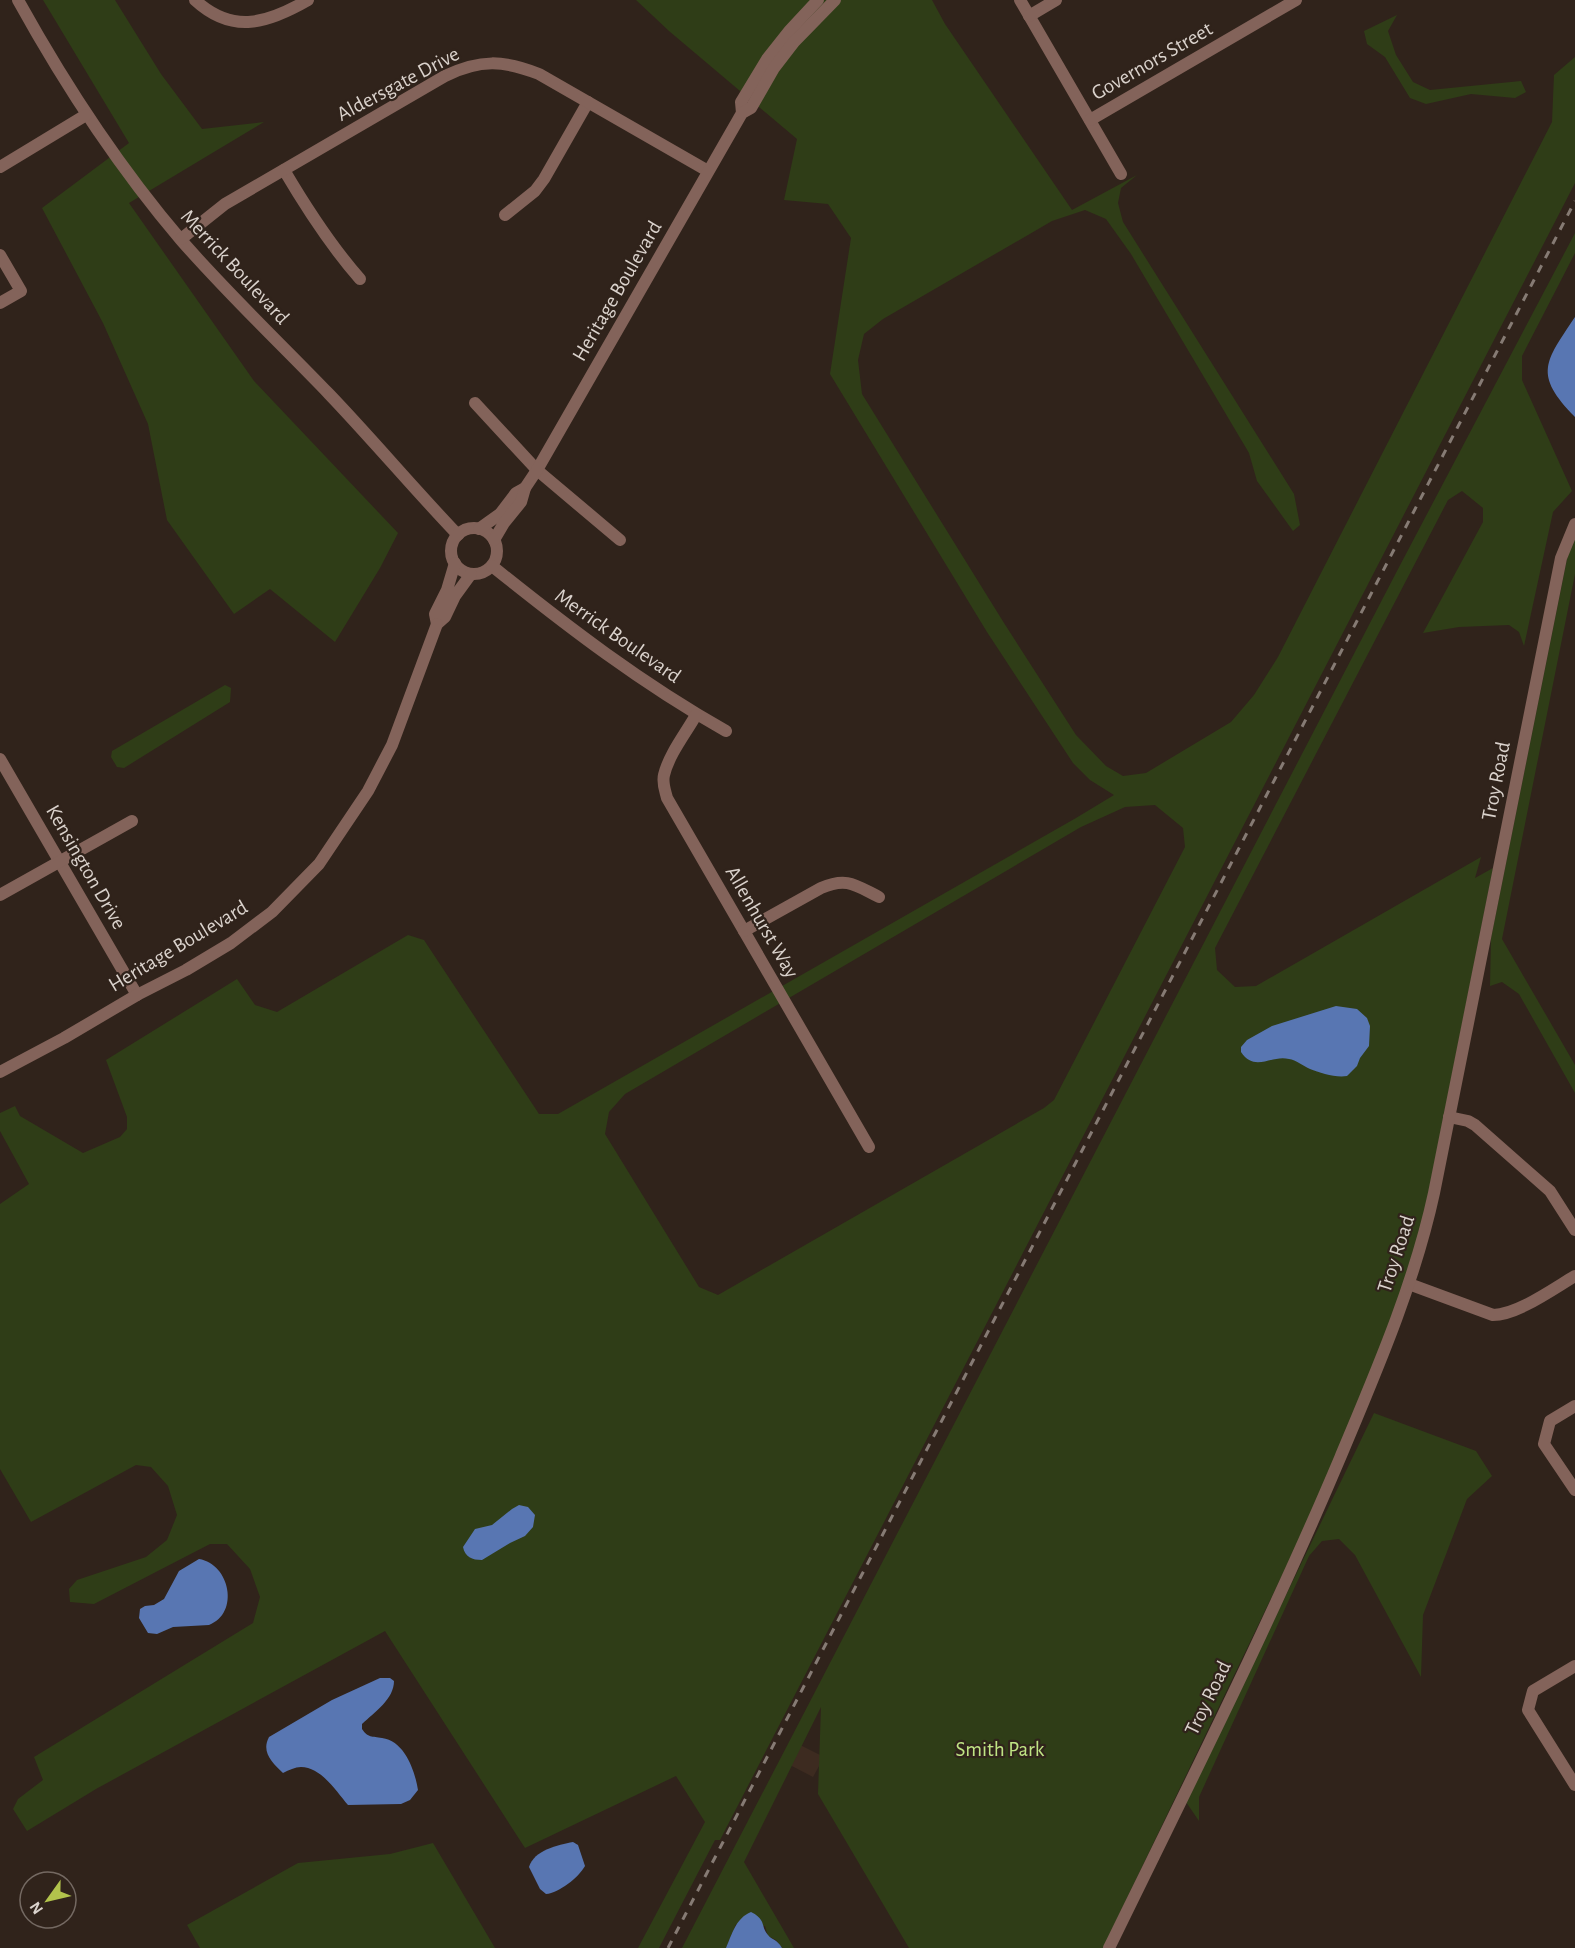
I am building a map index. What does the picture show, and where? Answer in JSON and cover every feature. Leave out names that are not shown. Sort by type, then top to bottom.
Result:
[{"type":"street","name":"Merrick Boulevard","points":[[18,0],[48,55],[86,115],[147,198],[219,282],[329,394],[458,535]]},
{"type":"street","points":[[195,0],[221,16],[245,22],[256,22],[275,17],[308,0]]},
{"type":"street","name":"Heritage Boulevard","points":[[494,540],[521,502],[525,488],[741,113],[741,102],[767,59],[818,0]]},
{"type":"street","name":"Heritage Boulevard","points":[[741,113],[751,108],[774,68],[794,42],[835,0]]},
{"type":"street","points":[[1020,0],[1121,174]]},
{"type":"street","points":[[1029,15],[1056,0]]},
{"type":"street","name":"Governors Street","points":[[1090,120],[1296,0]]},
{"type":"street","name":"Aldersgate Drive","points":[[181,239],[225,204],[445,76],[470,65],[502,63],[520,66],[539,74],[708,171]]},
{"type":"street","points":[[505,215],[535,191],[544,179],[588,102]]},
{"type":"street","points":[[0,167],[86,115]]},
{"type":"street","points":[[284,170],[319,226],[360,279]]},
{"type":"street","points":[[0,255],[21,291],[0,303]]},
{"type":"street","points":[[474,403],[537,470],[620,540]]},
{"type":"street","name":"Heritage Boulevard","points":[[479,529],[500,514],[516,493],[525,488]]},
{"type":"street","name":"Troy Road","points":[[1109,1948],[1306,1538],[1353,1428],[1409,1284],[1428,1222],[1561,558],[1575,525]]},
{"type":"street","points":[[468,529],[479,529],[488,533],[494,540],[497,551],[492,566],[484,572],[471,574],[462,570],[455,563],[452,548],[458,535],[468,529]]},
{"type":"street","name":"Heritage Boulevard","points":[[437,624],[435,614],[447,590],[455,563]]},
{"type":"street","name":"Merrick Boulevard","points":[[492,566],[628,671],[726,731]]},
{"type":"street","name":"Heritage Boulevard","points":[[0,1072],[231,943],[272,912],[319,864],[368,791],[392,745],[437,624],[445,617],[455,596],[471,574]]},
{"type":"street","name":"Allenhurst Way","points":[[696,714],[668,763],[663,786],[667,798],[869,1147]]},
{"type":"street","name":"Kensington Drive","points":[[0,759],[137,995]]},
{"type":"street","points":[[0,896],[132,821]]},
{"type":"street","points":[[744,931],[834,882],[853,884],[879,897]]},
{"type":"street","points":[[1449,1117],[1475,1125],[1541,1181],[1558,1201],[1575,1230]]},
{"type":"street","points":[[1409,1284],[1493,1315],[1503,1315],[1575,1276]]},
{"type":"street","points":[[1575,1406],[1550,1420],[1544,1444],[1575,1490]]},
{"type":"street","points":[[1575,1666],[1533,1691],[1528,1710],[1575,1785]]},
{"type":"shaded area","points":[[800,1745],[824,1757],[813,1777],[790,1765]]},
{"type":"green space","points":[[43,0],[115,0],[161,74],[202,129],[264,122],[129,203],[254,381],[398,533],[380,568],[335,642],[270,589],[234,614],[167,520],[148,424],[103,323],[42,208],[129,143]]},
{"type":"green space","points":[[636,0],[932,0],[945,24],[1072,210],[1137,175],[1121,188],[1118,203],[1123,222],[1294,494],[1300,525],[1293,531],[1257,481],[1249,453],[1131,254],[1106,219],[1085,210],[1052,221],[883,319],[864,334],[858,360],[862,394],[1004,623],[1076,735],[1106,766],[1123,776],[1146,773],[1231,722],[1254,695],[1278,657],[1552,122],[1554,75],[1575,57],[1575,183],[720,1840],[715,1840],[659,1948],[638,1948],[705,1822],[676,1776],[525,1848],[385,1631],[96,1789],[27,1831],[13,1809],[18,1799],[43,1780],[34,1757],[253,1623],[260,1597],[250,1569],[227,1544],[210,1544],[94,1604],[70,1602],[69,1589],[77,1580],[146,1557],[167,1540],[177,1515],[168,1486],[151,1467],[136,1465],[31,1522],[0,1469],[0,1204],[29,1184],[0,1131],[0,1113],[15,1106],[20,1116],[83,1153],[120,1137],[127,1129],[127,1117],[106,1060],[237,979],[255,1005],[277,1012],[408,935],[424,940],[539,1114],[558,1114],[1114,795],[1090,780],[1073,763],[987,632],[830,374],[851,238],[828,204],[784,200],[797,139],[669,31]],"holes":[[[1155,805],[1183,828],[1185,847],[1054,1100],[1044,1108],[718,1295],[699,1287],[605,1134],[609,1112],[625,1094],[1081,827],[1125,807]]]},
{"type":"green space","points":[[1397,15],[1388,31],[1396,55],[1413,82],[1430,90],[1521,81],[1526,92],[1515,98],[1471,94],[1426,104],[1410,98],[1385,57],[1367,44],[1364,31]]},
{"type":"green space","name":"Smith Park","points":[[1575,233],[1575,253],[1522,356],[1522,380],[1572,491],[1553,512],[1524,646],[1519,632],[1509,625],[1459,627],[1423,633],[1483,522],[1483,508],[1462,491],[1448,500],[1215,948],[1217,970],[1235,987],[1256,986],[1481,857],[1475,878],[1493,868],[1416,1256],[1325,1486],[1103,1948],[909,1948],[818,1794],[821,1707],[744,1862],[794,1948],[782,1948],[776,1940],[768,1936],[765,1926],[736,1924],[726,1948],[682,1948],[1397,571]]},
{"type":"green space","points":[[1575,536],[1575,574],[1502,939],[1575,1065],[1575,1093],[1519,994],[1502,982],[1490,986],[1491,938],[1569,549]]},
{"type":"green space","points":[[225,685],[231,688],[230,702],[124,768],[117,767],[111,757],[112,751]]},
{"type":"green space","points":[[1374,1413],[1476,1451],[1492,1476],[1467,1499],[1423,1615],[1421,1677],[1355,1555],[1339,1539],[1322,1541],[1309,1556],[1199,1797],[1199,1821],[1186,1802]]},
{"type":"green space","points":[[433,1843],[495,1948],[200,1948],[187,1925],[298,1863],[390,1854]]},
{"type":"water","points":[[1575,317],[1575,417],[1553,390],[1548,368],[1556,346]]},
{"type":"water","points":[[1336,1006],[1357,1009],[1367,1018],[1370,1026],[1369,1046],[1357,1066],[1347,1076],[1323,1074],[1283,1058],[1252,1061],[1241,1052],[1241,1047],[1247,1040],[1272,1026]]},
{"type":"water","points":[[519,1505],[528,1507],[535,1515],[533,1527],[525,1536],[482,1560],[467,1556],[463,1547],[475,1529],[492,1525]]},
{"type":"water","points":[[199,1559],[210,1563],[224,1579],[228,1600],[219,1619],[209,1625],[173,1627],[157,1634],[148,1633],[139,1618],[140,1609],[164,1599],[179,1571]]},
{"type":"water","points":[[380,1678],[390,1678],[394,1681],[391,1694],[383,1705],[362,1724],[362,1729],[368,1735],[390,1740],[408,1758],[418,1790],[410,1800],[401,1804],[348,1805],[328,1781],[315,1771],[299,1767],[283,1773],[272,1761],[266,1748],[269,1737],[332,1700]]},
{"type":"water","points":[[573,1842],[578,1845],[585,1866],[568,1884],[557,1891],[546,1894],[540,1889],[529,1867],[532,1861],[547,1849]]},
{"type":"water","points":[[751,1912],[761,1920],[768,1935],[782,1948],[726,1948],[738,1922]]},
{"type":"railway","points":[[668,1948],[1575,201]]}]
